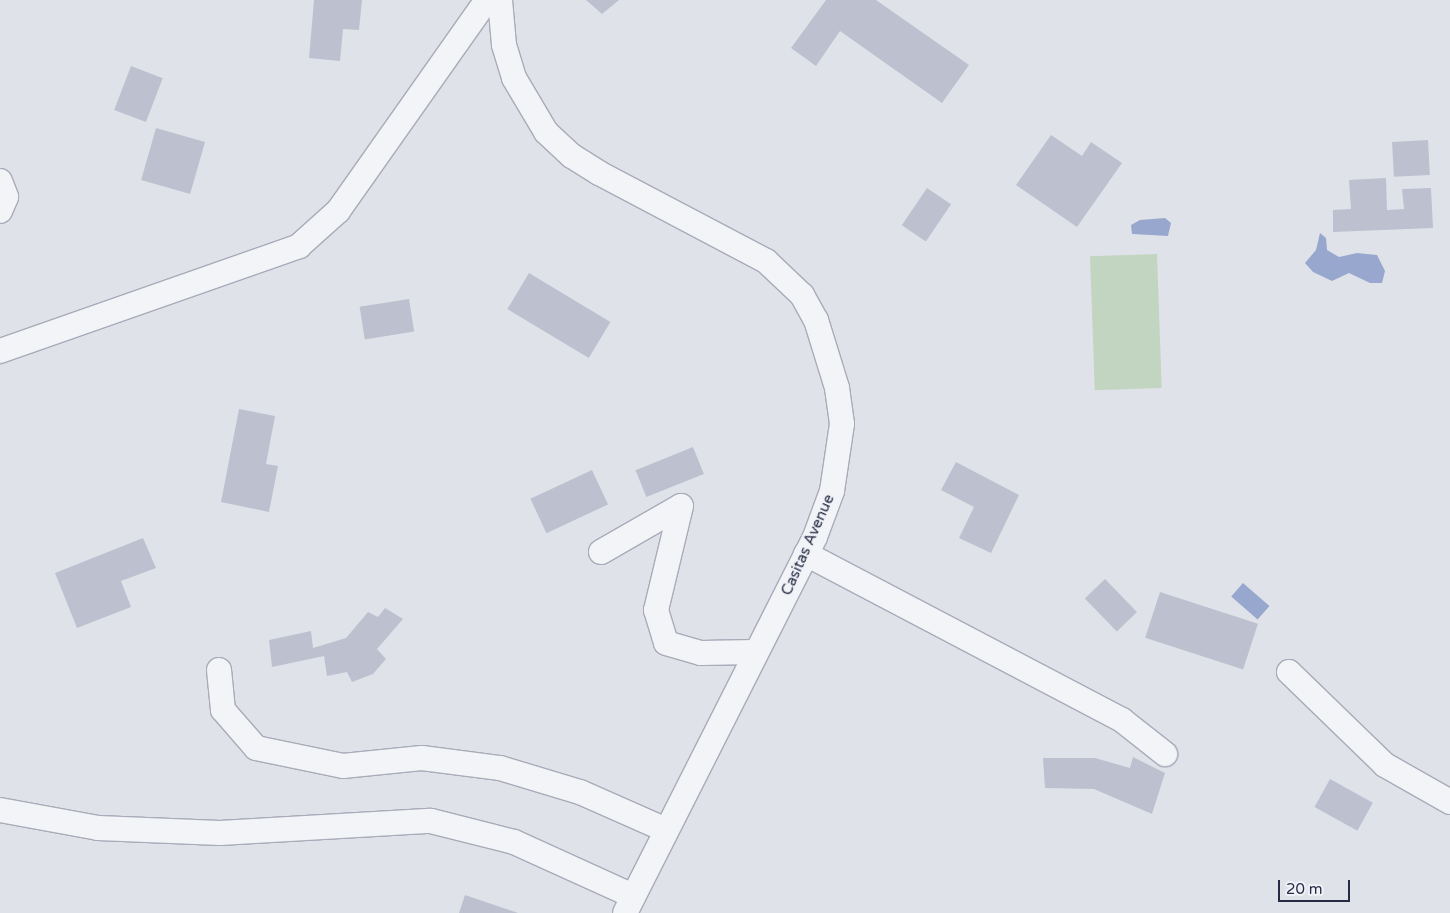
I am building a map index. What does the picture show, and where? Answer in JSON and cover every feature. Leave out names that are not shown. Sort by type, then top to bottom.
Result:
[{"type":"street","points":[[1,349],[299,246],[338,211],[487,0]]},
{"type":"street","name":"Casitas Avenue","points":[[500,0],[504,45],[514,78],[546,132],[572,156],[599,173],[766,261],[802,295],[816,320],[837,388],[842,424],[832,491],[806,554],[629,905]]},
{"type":"street","points":[[0,181],[6,197],[0,210]]},
{"type":"street","points":[[601,552],[681,506],[656,610],[666,644],[701,653],[755,652]]},
{"type":"street","points":[[806,554],[1122,720],[1164,754]]},
{"type":"street","points":[[219,670],[223,710],[256,748],[343,766],[422,758],[500,768],[580,792],[666,830]]},
{"type":"street","points":[[1289,672],[1385,765],[1450,802]]},
{"type":"street","points":[[0,810],[98,828],[220,833],[431,821],[514,842],[629,905]]},
{"type":"green space","points":[[1157,254],[1162,388],[1095,390],[1090,256]]},
{"type":"water","points":[[1165,218],[1171,223],[1168,236],[1132,234],[1131,225],[1140,220]]},
{"type":"water","points":[[1320,233],[1326,238],[1327,250],[1339,257],[1357,253],[1377,255],[1385,271],[1382,283],[1370,283],[1349,273],[1332,281],[1313,272],[1305,263],[1316,250]]},
{"type":"water","points":[[1243,583],[1269,606],[1258,620],[1231,597]]},
{"type":"building","points":[[314,0],[362,0],[359,30],[343,29],[340,61],[309,58]]},
{"type":"building","points":[[586,0],[619,0],[602,14]]},
{"type":"building","points":[[826,0],[876,0],[969,65],[942,103],[840,31],[816,66],[791,48]]},
{"type":"building","points":[[131,66],[163,78],[146,122],[114,110]]},
{"type":"building","points":[[156,128],[205,142],[190,194],[141,180]]},
{"type":"building","points":[[1051,135],[1082,156],[1091,142],[1122,163],[1077,227],[1016,185]]},
{"type":"building","points":[[1428,140],[1430,175],[1394,177],[1392,142]]},
{"type":"building","points":[[1386,178],[1387,210],[1404,209],[1402,189],[1431,188],[1433,228],[1333,232],[1333,210],[1351,209],[1349,180]]},
{"type":"building","points":[[927,188],[951,204],[926,242],[902,225]]},
{"type":"building","points":[[529,273],[610,322],[589,358],[507,309]]},
{"type":"building","points":[[409,299],[414,332],[365,339],[360,307]]},
{"type":"building","points":[[239,409],[275,416],[266,464],[278,466],[269,512],[221,502]]},
{"type":"building","points":[[693,447],[704,474],[646,497],[636,470]]},
{"type":"building","points":[[956,462],[1019,495],[991,553],[959,538],[974,507],[941,490]]},
{"type":"building","points":[[592,470],[608,504],[546,533],[530,499]]},
{"type":"building","points":[[143,538],[156,568],[121,581],[131,607],[77,628],[55,573]]},
{"type":"building","points":[[1105,579],[1137,612],[1117,632],[1085,598]]},
{"type":"building","points":[[1160,592],[1258,624],[1243,669],[1145,638]]},
{"type":"building","points":[[385,608],[403,619],[377,649],[386,659],[373,674],[352,682],[347,672],[327,676],[324,656],[272,667],[269,640],[311,631],[313,648],[346,638],[368,612],[378,617]]},
{"type":"building","points":[[1133,757],[1165,773],[1152,814],[1094,789],[1045,788],[1043,758],[1095,758],[1130,768]]},
{"type":"building","points":[[1330,779],[1373,803],[1357,831],[1314,807]]},
{"type":"building","points":[[465,895],[518,913],[459,913]]}]
